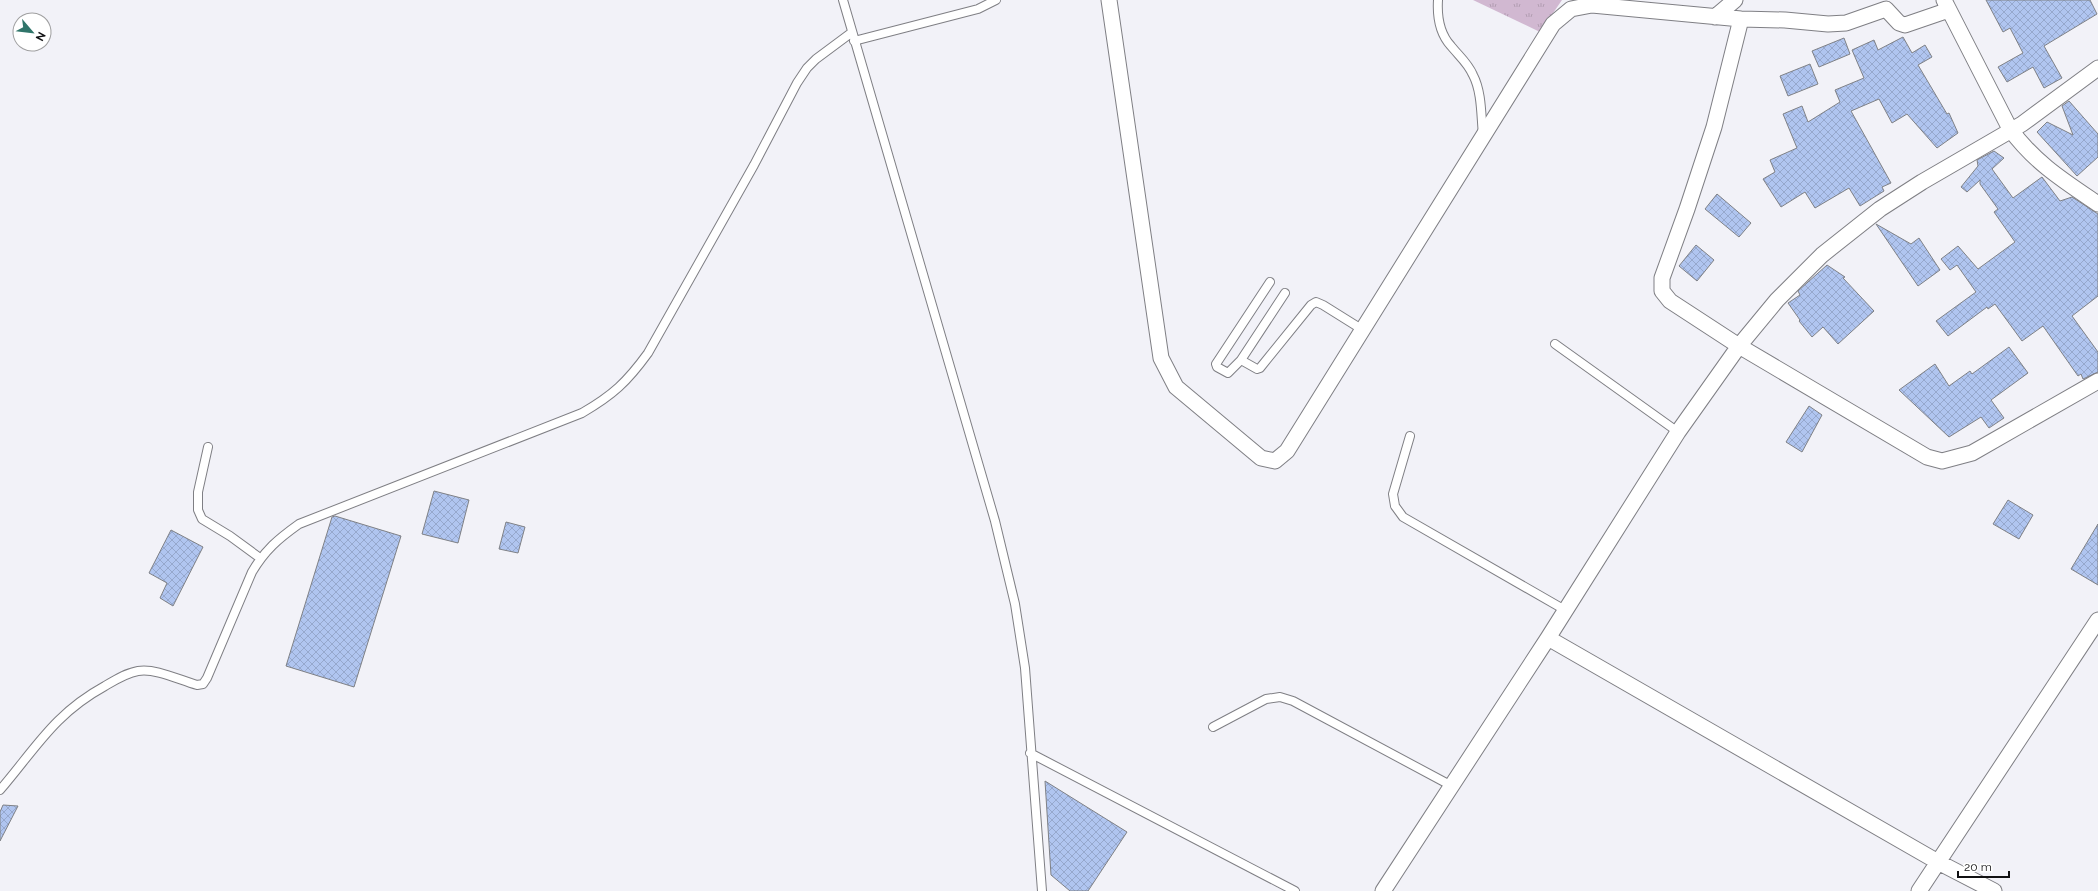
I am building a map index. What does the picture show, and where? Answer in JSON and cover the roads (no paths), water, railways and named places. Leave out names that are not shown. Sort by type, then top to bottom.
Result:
[{"type":"street","points":[[1109,0],[1161,358],[1176,387],[1261,458],[1275,461],[1287,451],[1552,24],[1571,9],[1592,5],[1715,17],[1838,24],[1886,9],[1899,22],[1905,25],[1943,12],[1945,3]]},
{"type":"street","points":[[1715,17],[1735,0]]},
{"type":"street","points":[[1945,3],[2010,129],[2035,159],[2098,204]]},
{"type":"street","points":[[1741,19],[1714,127],[1662,278],[1662,291],[1670,301],[1739,346],[1927,457],[1942,461],[1972,453],[2098,381]]},
{"type":"street","points":[[1383,891],[1450,785],[1548,638],[1678,432],[1739,346],[1800,275],[1851,231],[1901,195],[2034,115],[2098,68]]},
{"type":"street","points":[[1920,891],[2098,620]]},
{"type":"street","points":[[1548,638],[1938,862],[1994,891]]},
{"type":"lane","points":[[843,0],[852,37],[995,521],[1015,604],[1025,668],[1030,753],[1042,891]]},
{"type":"lane","points":[[0,790],[42,736],[59,717],[76,704],[119,678],[138,671],[154,672],[197,685],[203,684],[207,678],[252,572],[260,558],[277,540],[299,524],[582,413],[606,399],[630,378],[648,353],[754,165],[797,83],[816,59],[852,37],[978,9],[996,0]]},
{"type":"lane","points":[[1438,0],[1438,20],[1443,33],[1450,45],[1468,64],[1474,76],[1478,91],[1483,137]]},
{"type":"lane","points":[[1270,282],[1227,344],[1216,366],[1228,373],[1241,360],[1285,293]]},
{"type":"lane","points":[[1241,360],[1260,368],[1311,305],[1316,302],[1362,330]]},
{"type":"lane","points":[[1555,344],[1678,432]]},
{"type":"lane","points":[[1410,436],[1393,494],[1395,506],[1403,517],[1565,610]]},
{"type":"lane","points":[[208,447],[198,492],[198,510],[202,519],[230,536],[260,558]]},
{"type":"lane","points":[[1213,727],[1266,699],[1280,697],[1293,701],[1450,785]]},
{"type":"lane","points":[[1030,753],[1295,891]]}]
